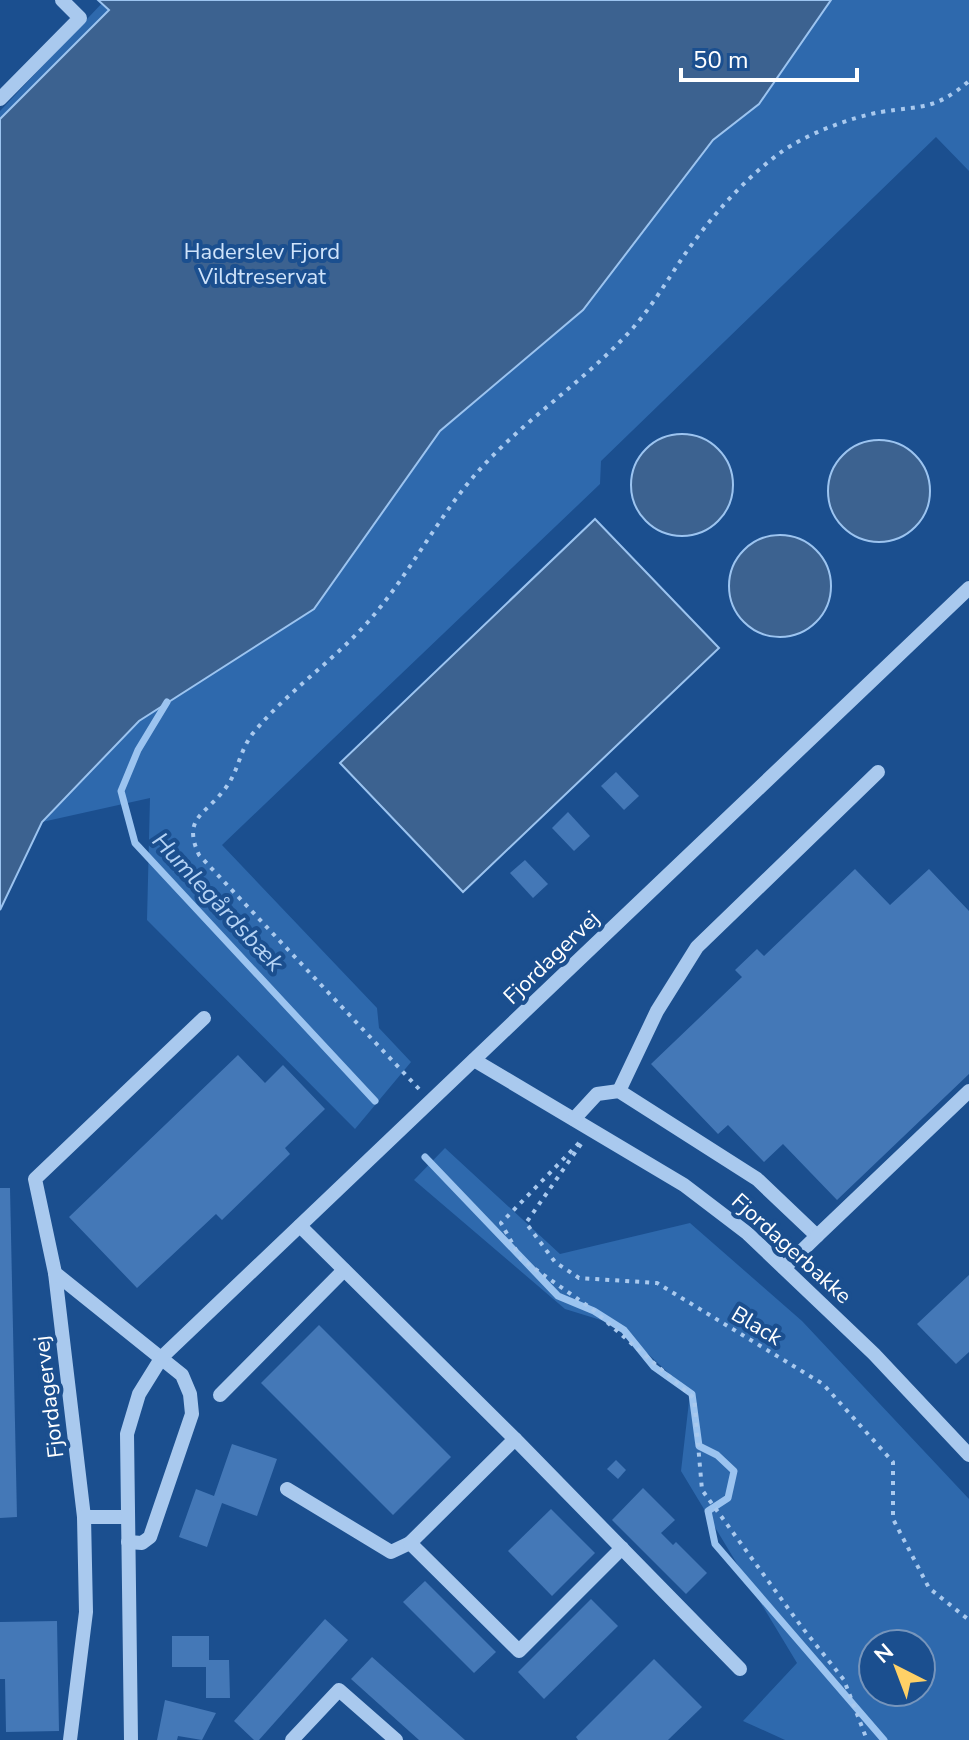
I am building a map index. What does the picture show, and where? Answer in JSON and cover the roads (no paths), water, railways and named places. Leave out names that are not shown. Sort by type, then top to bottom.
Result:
[{"type":"street","points":[[0,99],[80,18],[62,0]]},
{"type":"street","name":"Fjordagervej","points":[[131,1740],[127,1434],[139,1394],[162,1357],[969,588]]},
{"type":"street","points":[[619,1091],[657,1011],[697,947],[878,772]]},
{"type":"street","name":"Fjordagervej","points":[[70,1740],[86,1612],[84,1517],[55,1273],[35,1179],[204,1018]]},
{"type":"street","name":"Fjordagerbakke","points":[[474,1060],[684,1185],[747,1233],[874,1354],[969,1455]]},
{"type":"street","points":[[574,1119],[597,1094],[619,1091],[757,1179],[817,1236]]},
{"type":"street","points":[[784,1268],[969,1091]]},
{"type":"street","points":[[300,1226],[515,1439],[740,1669]]},
{"type":"street","points":[[220,1395],[344,1270]]},
{"type":"street","points":[[55,1273],[162,1357],[182,1375],[190,1394],[192,1414],[150,1537],[142,1543],[128,1542]]},
{"type":"street","points":[[287,1489],[391,1552],[410,1543],[515,1439]]},
{"type":"street","points":[[84,1517],[128,1517]]},
{"type":"street","points":[[410,1543],[519,1651],[622,1548]]},
{"type":"street","points":[[292,1740],[339,1690],[396,1740]]},
{"type":"waterway","name":"Humlegårdsbæk","points":[[167,702],[138,750],[121,791],[135,843],[375,1101]]},
{"type":"waterway","name":"Humlegårdsbæk","points":[[425,1157],[558,1296],[594,1311],[624,1330],[654,1367],[692,1394],[699,1446],[717,1455],[734,1471],[728,1498],[708,1511],[715,1544],[884,1740]]},
{"type":"park label","name":"Haderslev Fjord Vildtreservat","points":[[262,264]]}]
